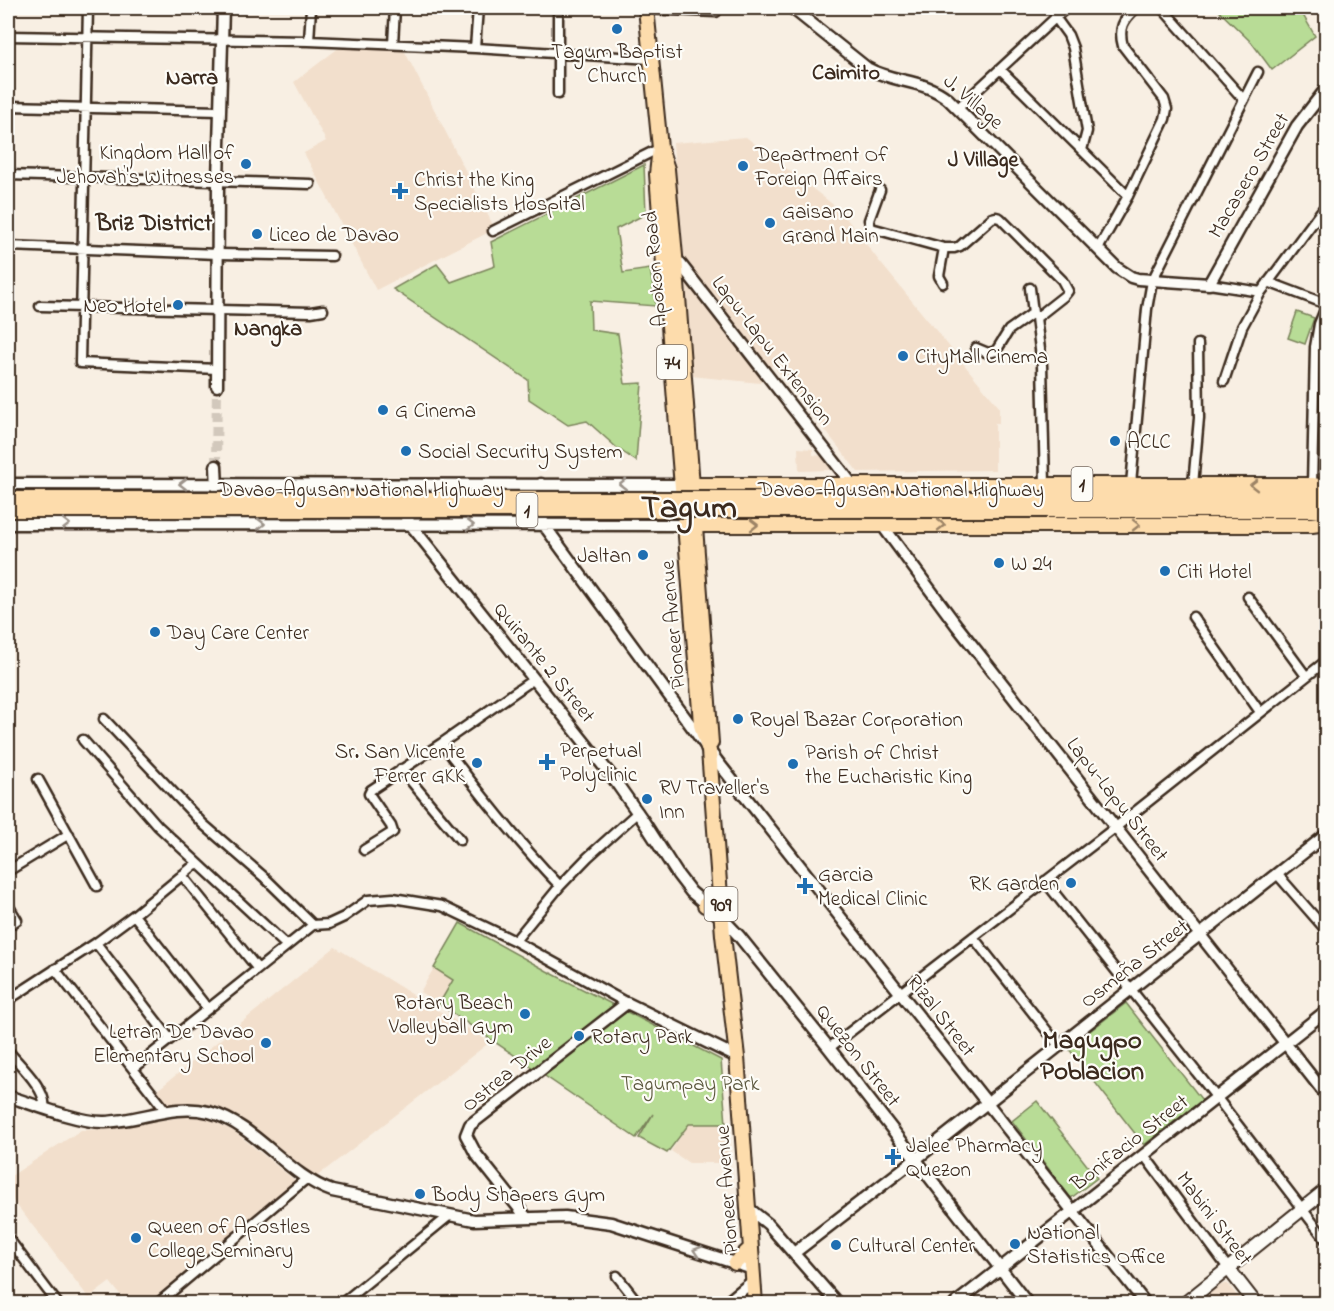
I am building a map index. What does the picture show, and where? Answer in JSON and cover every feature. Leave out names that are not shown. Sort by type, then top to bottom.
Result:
[{"type":"highway","name":"Apokon Road","points":[[646,8],[660,148],[657,174],[662,240],[687,490]]},
{"type":"highway","name":"Apokon Road","points":[[660,148],[667,169],[675,256],[687,490]]},
{"type":"highway","name":"Davao-Agusan National Highway","points":[[539,491],[687,490],[853,484],[1322,485]]},
{"type":"highway","name":"Davao-Agusan National Highway","points":[[8,497],[115,495],[217,489]]},
{"type":"highway","name":"Pioneer Avenue","points":[[687,490],[701,725],[709,751],[722,918],[737,1058],[755,1304]]},
{"type":"highway","points":[[91,495],[94,505],[91,514]]},
{"type":"highway","points":[[8,515],[115,514],[112,505],[115,495]]},
{"type":"highway","name":"Davao-Agusan National Highway","points":[[8,497],[1046,505],[1326,510]]},
{"type":"highway","name":"Davao-Agusan National Highway","points":[[8,510],[1046,505],[1326,499]]},
{"type":"highway","name":"Davao-Agusan National Highway","points":[[540,518],[882,525],[1312,525],[1326,523]]},
{"type":"highway","points":[[705,905],[721,902]]},
{"type":"highway","points":[[735,1263],[751,1248]]},
{"type":"main road","points":[[1184,1304],[1326,1190]]},
{"type":"main road","name":"Mabini Street","points":[[1228,1268],[1256,1304]]},
{"type":"street","points":[[88,8],[80,363],[217,369]]},
{"type":"street","points":[[217,386],[222,8]]},
{"type":"street","points":[[309,41],[311,8]]},
{"type":"street","points":[[393,44],[395,8]]},
{"type":"street","points":[[475,48],[478,8]]},
{"type":"street","points":[[558,8],[558,94]]},
{"type":"street","points":[[646,8],[716,12]]},
{"type":"street","name":"J. Village","points":[[792,8],[867,68],[938,91],[958,108],[1124,273],[1138,279],[1152,281],[1209,284]]},
{"type":"street","points":[[958,108],[1066,8]]},
{"type":"street","points":[[1098,249],[1128,196],[1165,119],[1167,109],[1164,99],[1123,46],[1120,36],[1121,26],[1136,8]]},
{"type":"street","points":[[1162,8],[1244,99]]},
{"type":"street","points":[[1055,17],[1068,35],[1073,48],[1087,131],[1082,150]]},
{"type":"street","points":[[8,36],[393,44],[651,59]]},
{"type":"street","points":[[1001,70],[1128,196]]},
{"type":"street","points":[[1131,484],[1147,309],[1152,281],[1258,72]]},
{"type":"street","name":"Macasero Street","points":[[1209,284],[1297,126],[1326,89]]},
{"type":"street","points":[[8,106],[220,111]]},
{"type":"street","points":[[493,231],[660,148]]},
{"type":"street","points":[[8,175],[310,184]]},
{"type":"street","points":[[880,190],[869,219],[871,228],[944,248],[960,246],[992,218],[1000,218],[1066,285],[1068,291],[1064,296],[1010,330],[996,351],[988,353],[976,348]]},
{"type":"street","points":[[1224,381],[1242,327],[1261,292],[1326,205]]},
{"type":"street","name":"Lapu-Lapu Extension","points":[[662,240],[853,484],[882,525]]},
{"type":"street","points":[[8,246],[332,256]]},
{"type":"street","points":[[943,284],[939,276],[944,248]]},
{"type":"street","points":[[1268,282],[1326,306],[1319,324],[1315,347],[1322,485]]},
{"type":"street","points":[[1209,284],[1261,292]]},
{"type":"street","points":[[1030,288],[1042,365],[1045,484]]},
{"type":"street","points":[[40,306],[311,312],[323,310]]},
{"type":"street","points":[[1193,484],[1199,418],[1198,344]]},
{"type":"street","points":[[1315,347],[1326,345]]},
{"type":"street","points":[[216,466],[217,489]]},
{"type":"street","points":[[8,484],[217,489],[385,484],[539,491],[540,518],[411,525],[8,524]]},
{"type":"street","name":"Quirante 2 Street","points":[[385,484],[411,525],[638,812],[678,875],[705,905],[722,918]]},
{"type":"street","name":"Rizal Street","points":[[540,518],[709,751],[1146,1304]]},
{"type":"street","name":"Lapu-Lapu Street","points":[[882,525],[957,626],[1326,1095]]},
{"type":"street","points":[[1248,597],[1306,676]]},
{"type":"street","points":[[1193,617],[1260,712]]},
{"type":"street","points":[[829,1048],[1116,827],[1326,661]]},
{"type":"street","points":[[364,850],[393,832],[369,793],[534,679]]},
{"type":"street","points":[[104,719],[203,824],[264,877],[313,925]]},
{"type":"street","points":[[83,740],[134,800],[196,863],[286,945]]},
{"type":"street","points":[[442,743],[516,838],[560,886]]},
{"type":"street","points":[[401,770],[460,840]]},
{"type":"street","points":[[38,779],[97,886]]},
{"type":"street","points":[[515,941],[560,886],[638,812]]},
{"type":"street","points":[[8,871],[69,834]]},
{"type":"street","name":"Osmeña Street","points":[[794,1253],[1326,835]]},
{"type":"street","points":[[8,1000],[96,943],[134,915],[196,863]]},
{"type":"street","points":[[1277,874],[1326,930]]},
{"type":"street","points":[[182,875],[257,968]]},
{"type":"street","points":[[1045,881],[1326,1239]]},
{"type":"street","points":[[133,1068],[313,925],[329,924],[344,917],[368,900],[393,898],[442,906],[515,941],[627,1004],[737,1058]]},
{"type":"street","points":[[8,905],[17,920],[8,926]]},
{"type":"street","points":[[134,915],[208,1009]]},
{"type":"street","name":"Quezon Street","points":[[722,918],[740,936],[829,1048],[1028,1304]]},
{"type":"street","points":[[973,937],[1059,1046]]},
{"type":"street","points":[[96,943],[170,1039]]},
{"type":"street","points":[[55,969],[166,1112]]},
{"type":"street","name":"Ostrea Drive","points":[[526,1217],[471,1146],[466,1135],[467,1129],[522,1083],[627,1004]]},
{"type":"street","name":"Bonifacio Street","points":[[955,1304],[1326,1011]]},
{"type":"street","points":[[8,1051],[40,1090],[45,1102],[44,1108]]},
{"type":"street","points":[[8,1096],[44,1108],[102,1122],[166,1112],[198,1111],[225,1119],[245,1131],[306,1179],[320,1187],[339,1193],[449,1216],[486,1221],[526,1217],[573,1218],[610,1223],[735,1263],[753,1275],[725,1304]]},
{"type":"street","name":"Mabini Street","points":[[1144,1155],[1228,1268]]},
{"type":"street","points":[[157,1304],[306,1179]]},
{"type":"street","points":[[748,1208],[768,1224],[838,1304]]},
{"type":"street","points":[[341,1304],[449,1216]]},
{"type":"street","points":[[8,1238],[58,1304]]},
{"type":"street","points":[[617,1276],[639,1304]]},
{"type":"shaded area","name":"Christ the King Specialists Hospital","points":[[340,47],[403,48],[495,229],[376,290],[304,153],[326,141],[294,82]]},
{"type":"shaded area","points":[[746,137],[840,210],[999,407],[999,423],[995,423],[995,470],[858,472],[773,364],[760,383],[691,376],[673,143]]},
{"type":"shaded area","points":[[798,448],[813,449],[813,455],[823,456],[831,470],[799,471]]},
{"type":"shaded area","points":[[335,947],[490,1042],[316,1177],[249,1128],[217,1109],[206,1106],[165,1105],[155,1092]]},
{"type":"shaded area","points":[[434,968],[453,980],[439,1004],[420,992]]},
{"type":"shaded area","name":"Queen of Apostles College Seminary","points":[[187,1116],[202,1117],[235,1132],[297,1182],[150,1304],[127,1303],[110,1282],[89,1298],[8,1194],[8,1178],[81,1130],[108,1129]]},
{"type":"shaded area","points":[[689,1124],[726,1124],[728,1163],[689,1163],[671,1151]]},
{"type":"shaded area","points":[[1227,1283],[1243,1303],[1196,1303],[1219,1286]]},
{"type":"green space","points":[[1216,8],[1299,8],[1315,36],[1272,70],[1252,43]]},
{"type":"green space","points":[[644,165],[646,214],[616,229],[623,273],[650,269],[656,306],[590,301],[591,330],[618,334],[625,384],[642,383],[636,461],[617,448],[587,421],[568,425],[529,399],[528,380],[393,289],[437,264],[451,282],[495,266],[491,242]]},
{"type":"green space","points":[[1297,312],[1314,318],[1305,344],[1288,338]]},
{"type":"green space","name":"Rotary Park","points":[[460,923],[547,971],[721,1060],[726,1124],[689,1124],[667,1153],[639,1138],[653,1114],[636,1138],[439,1004],[453,980],[434,968]]},
{"type":"green space","points":[[1126,1003],[1202,1100],[1144,1145],[1068,1048]]},
{"type":"green space","points":[[1037,1101],[1097,1178],[1071,1198],[1012,1121]]},
{"type":"tunnel","points":[[216,466],[217,386]]},
{"type":"place","name":"Tagum Baptist Church","points":[[617,29]]},
{"type":"place","name":"Kingdom Hall of Jehovah's Witnesses","points":[[246,164]]},
{"type":"place","name":"Department Of Foreign Affairs","points":[[743,166]]},
{"type":"place","name":"Christ the King Specialists Hospital","points":[[400,191]]},
{"type":"place","name":"Gaisano Grand Main","points":[[770,223]]},
{"type":"place","name":"Liceo de Davao","points":[[257,234]]},
{"type":"place","name":"Neo Hotel","points":[[178,305]]},
{"type":"place","name":"CityMall Cinema","points":[[903,356]]},
{"type":"place","name":"G Cinema","points":[[383,410]]},
{"type":"place","name":"ACLC","points":[[1115,441]]},
{"type":"place","name":"Social Security System","points":[[406,451]]},
{"type":"place","name":"Jaltan","points":[[643,555]]},
{"type":"place","name":"W 24","points":[[999,563]]},
{"type":"place","name":"Citi Hotel","points":[[1165,571]]},
{"type":"place","name":"Day Care Center","points":[[155,632]]},
{"type":"place","name":"Royal Bazar Corporation","points":[[738,719]]},
{"type":"place","name":"Perpetual Polyclinic","points":[[547,762]]},
{"type":"place","name":"Sr. San Vicente Ferrer GKK","points":[[477,763]]},
{"type":"place","name":"Parish of Christ the Eucharistic King","points":[[793,764]]},
{"type":"place","name":"RV Traveller's Inn","points":[[647,799]]},
{"type":"place","name":"RK Garden","points":[[1071,883]]},
{"type":"place","name":"Garcia Medical Clinic","points":[[805,886]]},
{"type":"place","name":"Rotary Beach Volleyball Gym","points":[[525,1014]]},
{"type":"place","name":"Rotary Park","points":[[579,1036]]},
{"type":"place","name":"Letran De Davao Elementary School","points":[[266,1043]]},
{"type":"place","name":"Jalee Pharmacy Quezon","points":[[893,1157]]},
{"type":"place","name":"Body Shapers Gym","points":[[420,1194]]},
{"type":"place","name":"Queen of Apostles College Seminary","points":[[136,1238]]},
{"type":"place","name":"National Statistics Office","points":[[1015,1244]]},
{"type":"place","name":"Cultural Center","points":[[836,1245]]},
{"type":"district","name":"Caimito","points":[[846,71]]},
{"type":"district","name":"Narra","points":[[192,76]]},
{"type":"district","name":"J Village","points":[[983,158]]},
{"type":"district","name":"Briz District","points":[[154,222]]},
{"type":"district","name":"Nangka","points":[[268,327]]},
{"type":"district","name":"Tagum","points":[[689,505]]},
{"type":"district","name":"Magugpo Poblacion","points":[[1092,1054]]},
{"type":"park label","name":"Tagumpay Park","points":[[690,1083]]}]
